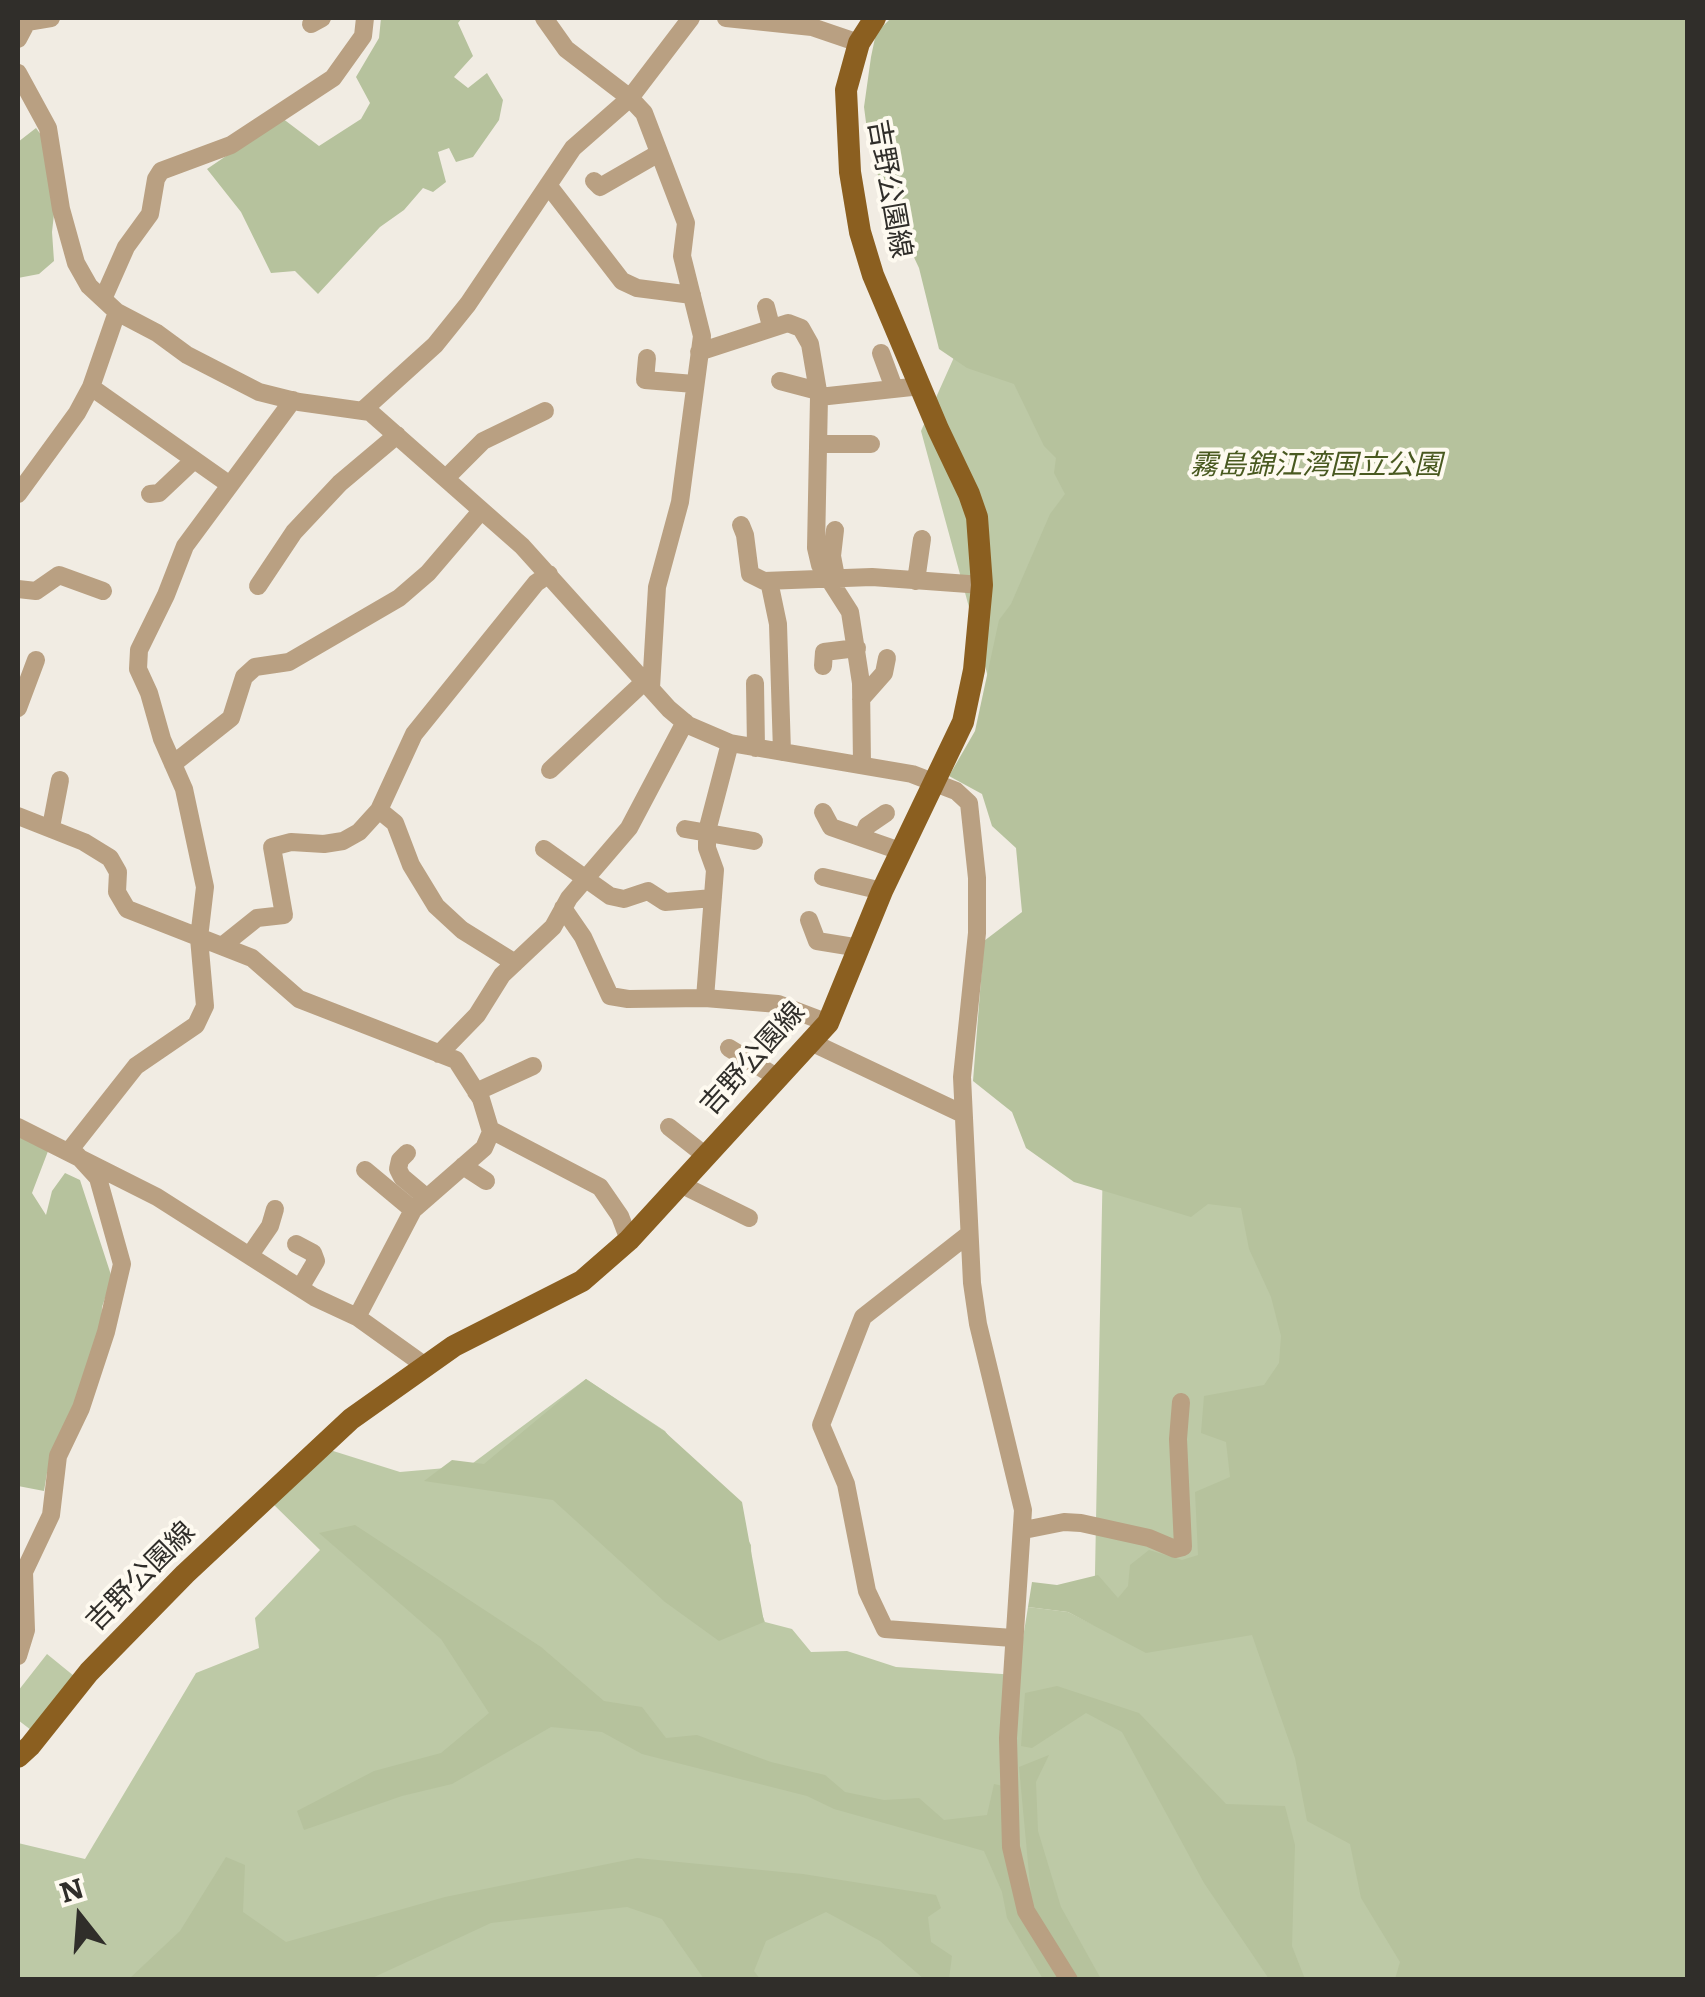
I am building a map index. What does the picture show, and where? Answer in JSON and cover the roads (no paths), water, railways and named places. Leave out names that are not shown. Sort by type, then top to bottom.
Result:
[{"type":"main road","name":"吉野公園線","points":[[18,1756],[89,1672],[185,1574],[351,1420],[424,1365],[582,1281],[629,1240],[828,1023],[882,891],[969,704],[982,586],[977,517],[873,275],[860,232],[845,105],[848,77],[859,44],[875,18]]},
{"type":"street","points":[[18,39],[27,22],[50,18]]},
{"type":"street","points":[[18,494],[92,386],[126,246],[150,214],[161,170],[230,145],[334,78],[364,36],[365,18]]},
{"type":"street","points":[[544,18],[566,48],[630,98],[644,114],[686,223],[682,256],[702,336],[680,502],[657,587],[648,684],[550,770]]},
{"type":"street","points":[[362,410],[435,346],[468,304],[573,148],[630,98],[691,18]]},
{"type":"street","points":[[726,18],[812,28],[859,44]]},
{"type":"street","points":[[18,73],[48,128],[61,209],[76,264],[89,286],[110,305],[187,355],[259,392],[370,412],[522,546],[685,722],[730,743],[933,780],[956,791],[968,803],[976,854],[977,933],[964,1046],[963,1114],[972,1283],[978,1324],[1020,1490],[1024,1530],[1008,1738],[1011,1847],[1026,1910],[1069,1980]]},
{"type":"street","points":[[594,181],[600,187],[659,153]]},
{"type":"street","points":[[548,186],[622,281],[637,288],[692,295]]},
{"type":"street","points":[[699,352],[764,316],[801,328],[810,344],[819,394],[816,548],[820,566],[832,577],[850,612],[857,648],[862,765]]},
{"type":"street","points":[[881,353],[894,388]]},
{"type":"street","points":[[648,358],[645,380],[694,384]]},
{"type":"street","points":[[780,380],[819,394],[921,386]]},
{"type":"street","points":[[92,386],[230,486]]},
{"type":"street","points":[[73,1153],[136,1066],[196,1026],[205,1006],[199,938],[204,886],[184,789],[138,669],[139,650],[185,546],[292,400]]},
{"type":"street","points":[[446,478],[483,441],[546,411]]},
{"type":"street","points":[[258,586],[294,532],[340,484],[397,436]]},
{"type":"street","points":[[819,444],[871,444]]},
{"type":"street","points":[[150,494],[159,493],[194,460]]},
{"type":"street","points":[[173,764],[231,718],[244,677],[255,667],[288,662],[399,598],[428,573],[481,512]]},
{"type":"street","points":[[741,525],[750,574],[770,580],[832,577],[982,586]]},
{"type":"street","points":[[832,577],[834,530]]},
{"type":"street","points":[[916,580],[922,540]]},
{"type":"street","points":[[222,946],[258,918],[284,915],[272,847],[290,842],[344,841],[359,832],[379,810],[414,734],[548,574]]},
{"type":"street","points":[[18,589],[36,591],[59,575],[103,591]]},
{"type":"street","points":[[770,580],[778,624],[782,752]]},
{"type":"street","points":[[823,666],[824,652],[857,648]]},
{"type":"street","points":[[861,699],[884,673],[887,658]]},
{"type":"street","points":[[18,708],[28,666]]},
{"type":"street","points":[[755,683],[756,748]]},
{"type":"street","points":[[439,1054],[478,1015],[502,975],[552,927],[585,879],[629,828],[685,722]]},
{"type":"street","points":[[705,998],[715,870],[706,848],[707,830],[730,743]]},
{"type":"street","points":[[51,827],[60,780]]},
{"type":"street","points":[[379,810],[396,823],[411,865],[436,906],[462,930],[515,963]]},
{"type":"street","points":[[863,836],[867,826],[886,814]]},
{"type":"street","points":[[18,816],[51,827],[110,858],[118,872],[117,892],[127,909],[252,958],[300,999],[456,1060],[490,1119],[491,1130],[484,1148],[420,1204],[357,1317]]},
{"type":"street","points":[[822,821],[900,852]]},
{"type":"street","points":[[685,829],[707,830],[754,842]]},
{"type":"street","points":[[544,848],[610,896],[624,899],[648,891],[666,902],[713,898]]},
{"type":"street","points":[[823,877],[882,891]]},
{"type":"street","points":[[564,908],[583,937],[610,996],[628,1000],[705,998],[778,1004],[828,1023]]},
{"type":"street","points":[[809,920],[817,942],[860,948]]},
{"type":"street","points":[[813,1043],[963,1114]]},
{"type":"street","points":[[729,1048],[778,1078]]},
{"type":"street","points":[[476,1092],[533,1066]]},
{"type":"street","points":[[18,1127],[157,1197],[300,1288],[357,1317],[424,1365]]},
{"type":"street","points":[[668,1127],[706,1156]]},
{"type":"street","points":[[491,1130],[600,1187],[620,1216],[629,1240]]},
{"type":"street","points":[[18,1656],[26,1630],[24,1572],[52,1515],[58,1456],[81,1408],[106,1332],[122,1264],[98,1178],[73,1153]]},
{"type":"street","points":[[407,1153],[398,1169],[420,1204]]},
{"type":"street","points":[[463,1166],[486,1181]]},
{"type":"street","points":[[364,1170],[420,1204]]},
{"type":"street","points":[[680,1184],[750,1218]]},
{"type":"street","points":[[250,1255],[270,1226],[275,1209]]},
{"type":"street","points":[[969,1234],[863,1317],[820,1425],[846,1484],[867,1590],[885,1629],[1013,1638]]},
{"type":"street","points":[[296,1244],[313,1252],[316,1261],[300,1288]]},
{"type":"street","points":[[1024,1530],[1064,1522],[1081,1523],[1183,1547],[1178,1439],[1181,1402]]},
{"type":"park label","name":"霧島錦江湾国立公園","points":[[1316,466]]}]
